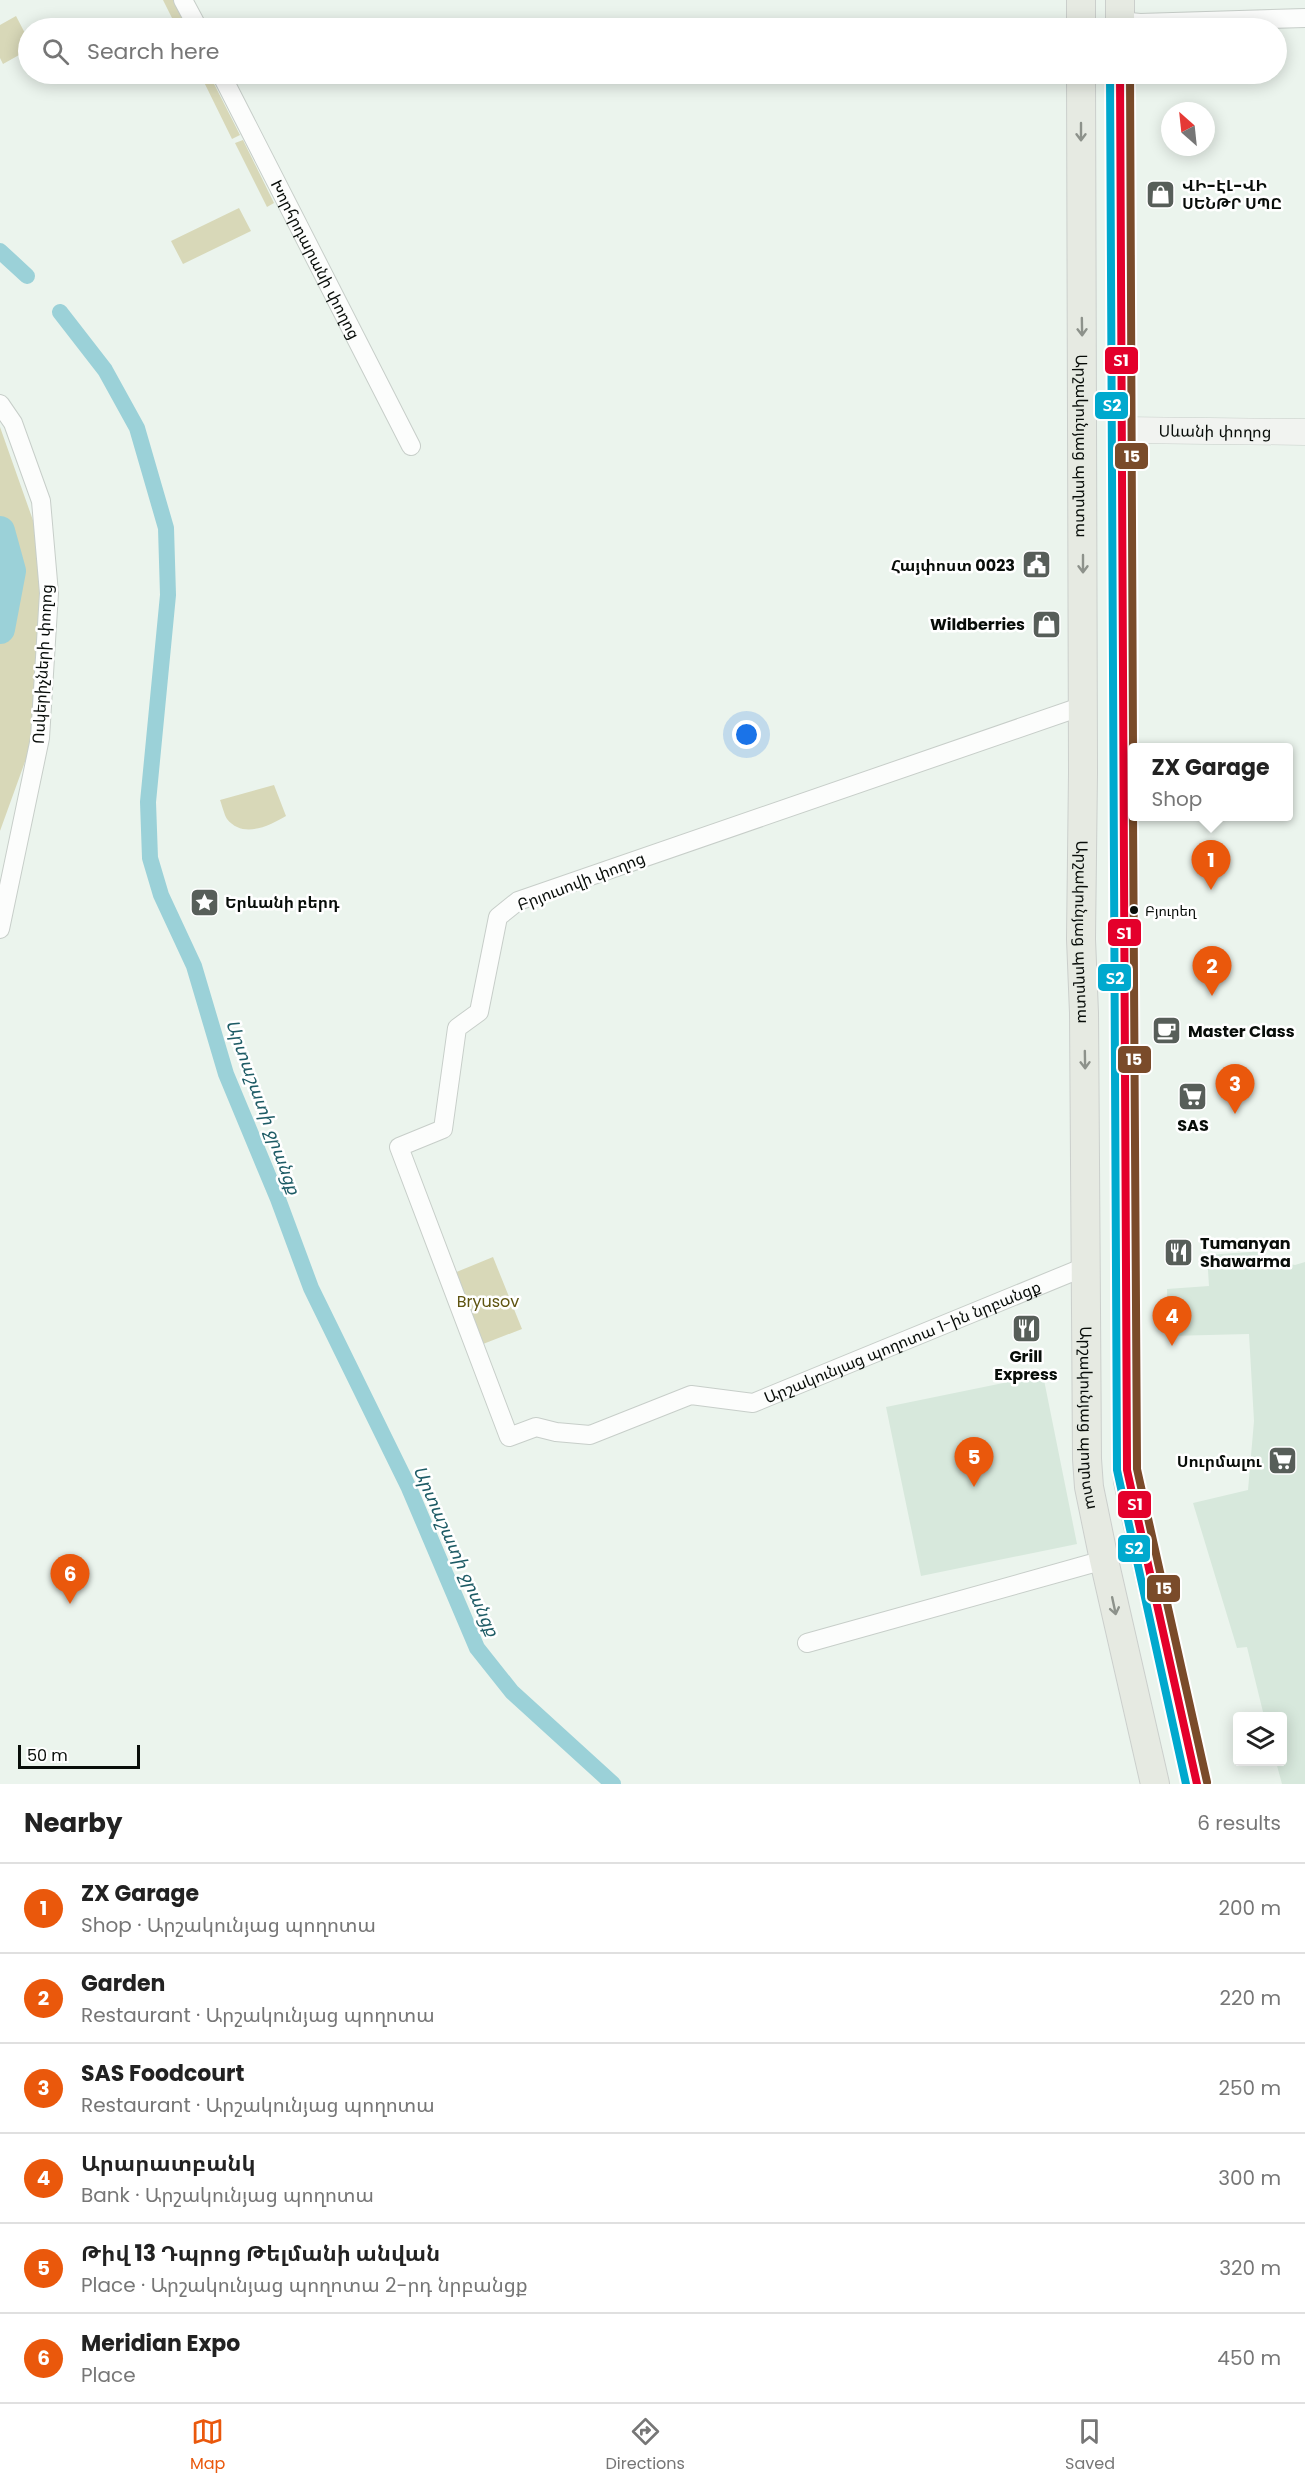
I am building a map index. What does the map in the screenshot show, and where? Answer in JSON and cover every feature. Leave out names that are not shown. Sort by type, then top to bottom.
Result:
[{"type":"main road","points":[[1081,0],[1081,18]]},
{"type":"main road","name":"Արշակունյաց պողոտա","points":[[1081,84],[1083,706],[1080,939],[1084,1013],[1086,1381],[1089,1487],[1155,1784]]},
{"type":"main road","name":"Արշակունյաց պողոտա","points":[[1120,84],[1123,430],[1122,1018],[1128,1481],[1197,1784]]},
{"type":"main road","points":[[1080,939],[1093,949],[1107,949],[1123,939]]},
{"type":"main road","points":[[1084,1013],[1095,1002],[1107,1003],[1122,1018]]},
{"type":"main road","points":[[1089,1487],[1106,1498],[1117,1496],[1128,1481]]},
{"type":"street","points":[[183,0],[193,18]]},
{"type":"street","points":[[1287,19],[1305,18]]},
{"type":"street","name":"Խորհրդարանի փողոց","points":[[226,84],[411,446]]},
{"type":"street","name":"Ոսկերիչների փողոց","points":[[0,404],[13,423],[41,501],[49,594],[40,738],[0,929]]},
{"type":"street","name":"Սևանի փողոց","points":[[1123,430],[1305,432]]},
{"type":"street","name":"Բրյուսովի փողոց","points":[[509,1437],[399,1147],[443,1130],[456,1028],[479,1012],[498,917],[518,901],[1083,706]]},
{"type":"street","name":"Արշակունյաց պողոտա 1-ին նրբանցք","points":[[509,1437],[536,1427],[556,1432],[590,1435],[691,1395],[753,1403],[1087,1266]]},
{"type":"street","points":[[807,1643],[1104,1560]]},
{"type":"shaded area","name":"Սուրմալու","points":[[1264,1251],[1267,1259],[1295,1265],[1305,1262],[1305,1784],[1282,1784],[1277,1766],[1287,1766],[1287,1712],[1263,1712],[1247,1647],[1237,1648],[1193,1503],[1248,1490],[1254,1421],[1249,1334],[1168,1336],[1167,1289],[1209,1286],[1207,1255]]},
{"type":"shaded area","points":[[1043,1375],[1077,1544],[921,1576],[886,1407]]},
{"type":"green space","points":[[163,0],[173,0],[182,18],[172,18]]},
{"type":"green space","points":[[16,16],[18,20],[18,56],[3,64],[0,58],[0,25]]},
{"type":"green space","points":[[205,84],[214,84],[240,135],[232,139]]},
{"type":"green space","points":[[243,140],[274,203],[267,207],[235,143]]},
{"type":"green space","points":[[239,208],[251,231],[183,264],[171,241]]},
{"type":"green space","points":[[0,427],[35,526],[43,591],[35,734],[0,831]]},
{"type":"green space","points":[[274,785],[286,816],[256,829],[241,828],[233,825],[227,819],[220,800]]},
{"type":"green space","name":"Bryusov","points":[[493,1257],[522,1329],[483,1344],[454,1273]]},
{"type":"waterway","name":"Արտաշատի ջրանցք","points":[[0,251],[27,276]]},
{"type":"waterway","name":"Արտաշատի ջրանցք","points":[[60,312],[105,370],[137,428],[166,528],[168,595],[148,802],[150,858],[161,895],[194,966],[226,1074],[278,1199],[311,1288],[409,1488],[477,1648],[512,1692],[613,1784]]},
{"type":"waterway","points":[[0,531],[11,571],[0,629]]},
{"type":"transit line","name":"Տ2","points":[[1110,84],[1117,1470],[1186,1784]]},
{"type":"transit line","name":"Տ1","points":[[1120,84],[1127,1470],[1197,1784]]},
{"type":"transit line","name":"15","points":[[1130,84],[1133,743]]},
{"type":"transit line","name":"15","points":[[1133,821],[1137,1469],[1207,1782]]},
{"type":"place","name":"ՎԻ-ԷԼ-ՎԻ ՍԵՆԹՐ ՍՊԸ","points":[[1161,194]]},
{"type":"place","name":"Հայփոստ 0023","points":[[1036,565]]},
{"type":"place","name":"Wildberries","points":[[1046,624]]},
{"type":"place","name":"ZX Garage","points":[[1211,890]]},
{"type":"place","name":"Երևանի բերդ","points":[[204,902]]},
{"type":"place","name":"Բյուրեղ","points":[[1134,910]]},
{"type":"place","name":"Garden","points":[[1212,996]]},
{"type":"place","name":"Master Class","points":[[1167,1031]]},
{"type":"place","name":"SAS","points":[[1193,1097]]},
{"type":"place","name":"SAS Foodcourt","points":[[1235,1114]]},
{"type":"place","name":"Tumanyan Shawarma","points":[[1179,1252]]},
{"type":"place","name":"Grill Express","points":[[1026,1328]]},
{"type":"place","name":"Արարատբանկ","points":[[1172,1346]]},
{"type":"place","name":"Սուրմալու","points":[[1283,1461]]},
{"type":"place","name":"Թիվ 13 Դպրոց Թելմանի անվան","points":[[974,1487]]},
{"type":"place","name":"Meridian Expo","points":[[70,1604]]}]
